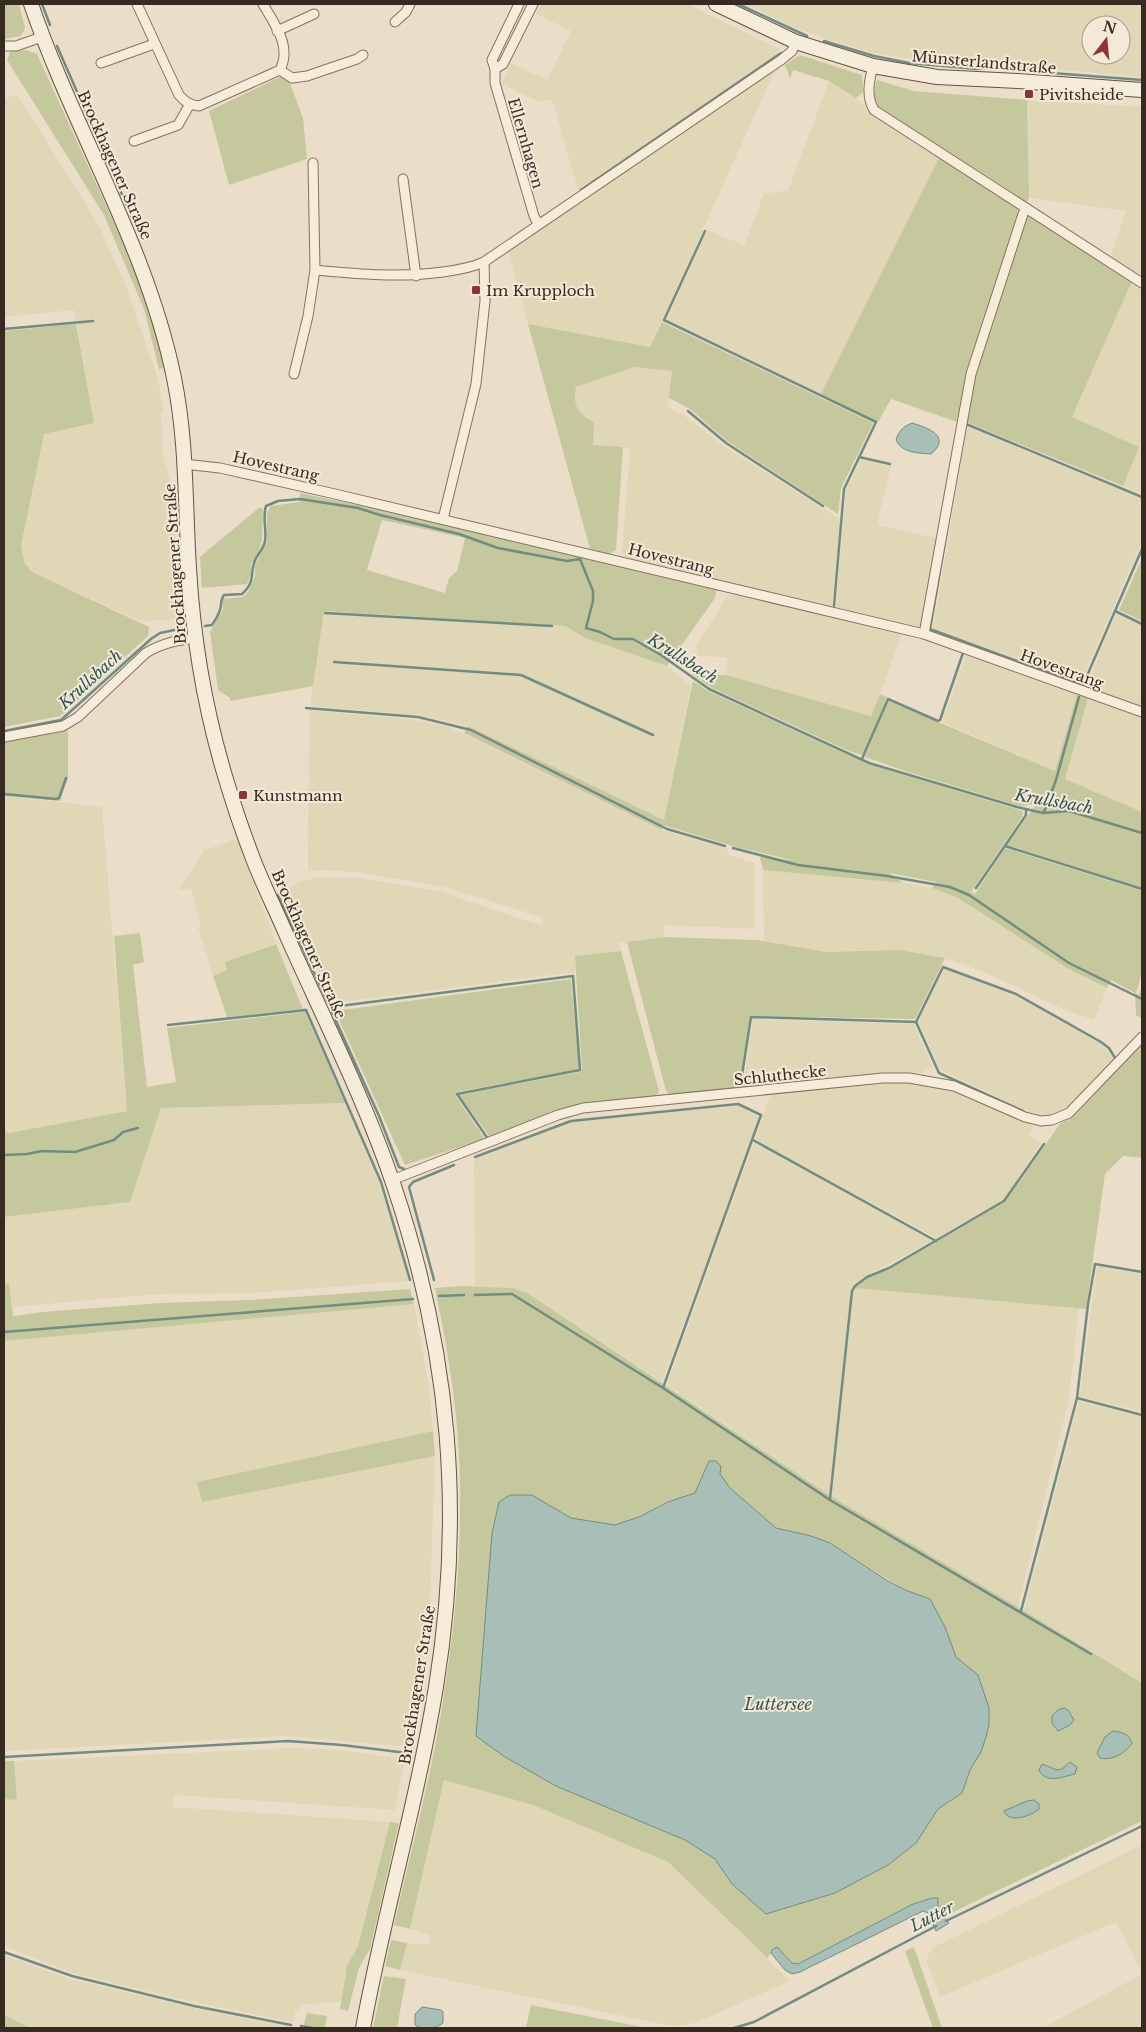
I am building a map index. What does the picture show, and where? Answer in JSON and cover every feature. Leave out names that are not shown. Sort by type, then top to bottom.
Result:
[{"type":"main road","name":"Brockhagener Straße","points":[[31,4],[42,37],[66,95],[129,237],[154,301],[174,381],[184,464],[190,573],[196,638],[208,708],[225,775],[253,859],[368,1119],[392,1180],[416,1256],[442,1384],[450,1490],[446,1606],[436,1685],[414,1796],[363,2028]]},
{"type":"main road","name":"Münsterlandstraße","points":[[716,4],[796,42],[873,66],[937,77],[1142,90]]},
{"type":"street","points":[[138,4],[154,44],[179,95],[184,102],[199,106],[280,70],[286,53],[278,31],[263,4]]},
{"type":"street","points":[[395,22],[406,12],[410,4]]},
{"type":"street","name":"Ellernhagen","points":[[519,4],[492,60],[495,69],[494,83],[538,224]]},
{"type":"street","points":[[495,69],[502,64],[532,4]]},
{"type":"street","points":[[278,31],[314,14]]},
{"type":"street","points":[[4,46],[16,46],[42,37]]},
{"type":"street","points":[[315,270],[416,276],[472,268],[484,262],[781,60],[792,51],[796,42]]},
{"type":"street","points":[[101,63],[154,44]]},
{"type":"street","points":[[280,70],[292,78],[307,76],[363,56]]},
{"type":"street","points":[[873,66],[869,94],[870,103],[874,110],[1142,282]]},
{"type":"street","points":[[134,141],[178,125],[190,104]]},
{"type":"street","points":[[294,374],[308,316],[315,270],[313,163]]},
{"type":"street","points":[[403,179],[416,276]]},
{"type":"street","points":[[924,634],[971,374],[1022,214],[1026,208]]},
{"type":"street","points":[[443,519],[476,384],[485,301],[484,262]]},
{"type":"street","name":"Hovestrang","points":[[184,464],[220,468],[443,519],[924,634],[1142,712]]},
{"type":"street","points":[[4,737],[63,726],[78,717],[146,653],[158,646],[178,640],[196,638]]},
{"type":"street","name":"Schluthecke","points":[[392,1180],[558,1115],[583,1108],[883,1078],[909,1078],[954,1086],[1025,1117],[1041,1121],[1052,1120],[1069,1113],[1142,1037]]},
{"type":"shaded area","points":[[541,4],[687,4],[779,49],[771,59],[578,191],[552,99],[539,102],[501,84],[511,63],[547,80],[571,31],[536,14]]},
{"type":"shaded area","points":[[746,4],[1142,4],[1142,77],[1001,62],[955,64],[910,59],[874,53],[823,38],[786,24]]},
{"type":"shaded area","points":[[776,68],[650,347],[528,324],[508,250]]},
{"type":"shaded area","points":[[829,81],[856,98],[870,113],[939,158],[821,394],[667,319],[707,230],[744,245],[764,194],[788,190]]},
{"type":"shaded area","points":[[17,94],[97,222],[126,286],[158,379],[164,412],[161,413],[163,455],[170,480],[182,618],[150,621],[135,619],[31,572],[25,564],[21,546],[44,433],[94,423],[74,310],[4,317],[4,99]]},
{"type":"shaded area","points":[[1027,100],[1142,107],[1142,276],[1111,256],[1126,211],[1029,198]]},
{"type":"shaded area","points":[[1132,281],[1142,288],[1142,494],[1123,486],[1138,447],[1072,418]]},
{"type":"shaded area","points":[[634,367],[672,371],[668,408],[682,414],[724,446],[840,519],[832,607],[626,558],[622,552],[630,450],[623,447],[593,445],[594,423],[580,414],[574,401],[576,387]]},
{"type":"shaded area","points":[[967,427],[1142,499],[1142,542],[1081,682],[933,628]]},
{"type":"shaded area","points":[[861,459],[891,466],[877,525],[937,538],[922,629],[836,608],[846,490]]},
{"type":"shaded area","points":[[733,593],[902,634],[872,716],[726,675],[727,657],[697,656],[696,645],[727,597]]},
{"type":"shaded area","points":[[324,611],[565,626],[585,638],[667,666],[691,686],[664,820],[468,726],[418,715],[310,706]]},
{"type":"shaded area","points":[[1116,614],[1142,626],[1142,706],[1086,686]]},
{"type":"shaded area","points":[[966,655],[1077,694],[1055,771],[942,722]]},
{"type":"shaded area","points":[[1088,699],[1142,718],[1142,812],[1065,779]]},
{"type":"shaded area","points":[[309,710],[416,720],[449,727],[662,830],[727,849],[729,855],[755,863],[755,929],[663,925],[664,937],[619,943],[621,951],[575,956],[575,972],[333,1003],[283,891],[299,882],[320,877],[354,877],[442,892],[543,926],[542,917],[445,887],[355,872],[308,871]]},
{"type":"shaded area","points":[[4,796],[102,807],[127,1111],[9,1133],[4,1132]]},
{"type":"shaded area","points":[[237,839],[276,943],[225,962],[228,970],[213,976],[198,927],[201,926],[191,888],[179,890],[204,850]]},
{"type":"shaded area","points":[[763,870],[903,883],[933,888],[958,898],[1067,968],[1107,988],[1094,1020],[1067,1011],[984,972],[945,958],[900,950],[826,952],[764,942]]},
{"type":"shaded area","points":[[944,968],[1015,996],[1100,1043],[1107,1049],[1114,1060],[1066,1109],[1052,1115],[1042,1116],[940,1070],[918,1021]]},
{"type":"shaded area","points":[[753,1019],[914,1024],[933,1067],[920,1073],[882,1074],[743,1089]]},
{"type":"shaded area","points":[[909,1082],[930,1084],[953,1090],[1035,1126],[1029,1135],[1041,1143],[1004,1200],[936,1238],[755,1140],[770,1095],[882,1083]]},
{"type":"shaded area","points":[[345,1103],[378,1180],[409,1281],[249,1293],[160,1294],[12,1307],[9,1283],[4,1285],[4,1217],[130,1202],[161,1108]]},
{"type":"shaded area","points":[[738,1106],[760,1118],[662,1382],[529,1294],[513,1288],[475,1287],[474,1159],[572,1122]]},
{"type":"shaded area","points":[[754,1142],[932,1241],[866,1276],[851,1287],[829,1495],[667,1385]]},
{"type":"shaded area","points":[[1097,1266],[1142,1274],[1142,1412],[1080,1396]]},
{"type":"shaded area","points":[[855,1288],[1079,1308],[1069,1398],[1018,1607],[832,1497],[853,1292]]},
{"type":"shaded area","points":[[414,1304],[429,1386],[433,1431],[197,1482],[202,1502],[435,1456],[430,1604],[407,1747],[288,1736],[4,1751],[4,1443],[7,1429],[4,1429],[4,1341]]},
{"type":"shaded area","points":[[1079,1401],[1142,1417],[1142,1683],[1024,1611]]},
{"type":"shaded area","points":[[292,1748],[341,1750],[405,1759],[395,1810],[173,1795],[173,1807],[390,1822],[358,1946],[347,1967],[341,2002],[302,2006],[296,2011],[292,2022],[193,2002],[72,1973],[4,1946],[4,1799],[17,1799],[14,1761]]},
{"type":"shaded area","points":[[444,1780],[533,1805],[668,1862],[790,1981],[695,2023],[672,2026],[400,1970],[407,1943],[429,1945],[431,1936],[410,1929]]},
{"type":"shaded area","points":[[1142,1845],[1142,1974],[1116,1922],[940,1997],[926,1960],[932,1948]]},
{"type":"shaded area","points":[[4,1955],[70,1979],[194,2008],[292,2028],[30,2028],[4,2015]]},
{"type":"shaded area","points":[[1142,1974],[1142,2028],[1043,2028]]},
{"type":"green space","points":[[4,4],[19,4],[25,28],[21,36],[4,39]]},
{"type":"green space","points":[[26,50],[37,54],[131,260],[149,308],[164,368],[159,369],[144,309],[104,215],[7,60],[10,52]]},
{"type":"green space","points":[[800,55],[862,75],[863,92],[856,98],[829,81],[793,70],[790,79],[785,65]]},
{"type":"green space","points":[[280,77],[288,78],[303,118],[307,159],[229,185],[209,111]]},
{"type":"green space","points":[[877,80],[914,91],[1027,100],[1029,198],[1026,203],[877,107],[873,95]]},
{"type":"green space","points":[[939,158],[1018,208],[1016,220],[966,372],[957,422],[891,399],[878,422],[821,394]]},
{"type":"green space","points":[[1030,214],[1132,281],[1072,417],[1139,447],[1123,486],[966,422],[975,376],[1025,215]]},
{"type":"green space","points":[[662,322],[873,423],[841,488],[838,514],[727,441],[690,409],[669,398],[672,371],[634,367],[576,387],[575,400],[580,412],[594,423],[593,445],[623,447],[616,550],[609,554],[590,549],[528,324],[650,347]]},
{"type":"green space","points":[[76,324],[94,423],[44,434],[21,546],[25,564],[32,572],[149,627],[148,636],[60,716],[4,727],[4,331]]},
{"type":"green space","points":[[300,493],[441,522],[717,589],[715,598],[667,666],[585,638],[565,626],[324,611],[313,686],[230,701],[230,698],[218,690],[210,632],[223,609],[223,599],[243,597],[248,592],[255,576],[255,565],[267,542],[267,513],[271,506],[299,502]],"holes":[[[382,520],[465,538],[457,571],[449,578],[445,593],[367,570]]]},
{"type":"green space","points":[[260,507],[263,509],[262,540],[258,554],[251,563],[251,574],[247,584],[202,588],[200,557]]},
{"type":"green space","points":[[1142,558],[1142,621],[1119,610]]},
{"type":"green space","points":[[692,674],[726,675],[871,716],[880,694],[887,697],[863,755],[851,752],[710,687]]},
{"type":"green space","points":[[693,681],[708,691],[868,764],[1023,811],[1022,817],[971,892],[975,894],[1005,848],[1142,891],[1142,972],[1136,993],[1139,995],[1142,986],[1142,1019],[1136,1015],[1135,993],[1111,980],[1107,988],[1067,968],[958,898],[932,888],[936,882],[889,873],[903,883],[763,870],[760,857],[792,860],[736,847],[663,825],[662,830],[464,733],[468,726],[664,820]]},
{"type":"green space","points":[[1077,694],[1088,699],[1065,779],[1142,812],[1142,888],[1007,845],[1036,804],[1020,806],[865,757],[888,701],[1055,771]]},
{"type":"green space","points":[[68,731],[68,779],[60,801],[4,796],[4,742]]},
{"type":"green space","points":[[140,933],[144,962],[133,965],[147,1087],[176,1082],[167,1028],[305,1012],[345,1103],[161,1108],[130,1202],[4,1217],[4,1132],[9,1133],[127,1111],[114,936]]},
{"type":"green space","points":[[664,937],[756,940],[826,952],[900,950],[945,958],[915,1019],[750,1016],[739,1088],[671,1095],[666,1091],[627,942]]},
{"type":"green space","points":[[276,944],[303,1009],[227,1017],[213,976],[227,970],[225,962]]},
{"type":"green space","points":[[621,951],[659,1091],[655,1098],[569,1107],[490,1137],[459,1095],[580,1072],[582,1070],[575,956]]},
{"type":"green space","points":[[571,979],[579,1066],[577,1070],[457,1092],[455,1095],[485,1139],[405,1165],[335,1011]]},
{"type":"green space","points":[[1142,1044],[1142,1158],[1123,1156],[1105,1174],[1086,1309],[855,1288],[867,1278],[890,1269],[1005,1202],[1060,1124],[1074,1116]]},
{"type":"green space","points":[[9,1283],[13,1316],[160,1303],[249,1300],[410,1289],[414,1304],[4,1341],[4,1285]]},
{"type":"green space","points":[[463,1286],[513,1288],[529,1294],[829,1495],[1142,1683],[1142,1821],[943,1917],[932,1898],[913,1904],[798,1964],[792,1963],[777,1947],[772,1950],[767,1958],[668,1862],[533,1805],[444,1780],[410,1929],[394,1925],[429,1777],[452,1639],[457,1590],[460,1465],[449,1363],[435,1288]],"holes":[[[709,1461],[721,1466],[720,1474],[730,1488],[776,1528],[811,1536],[830,1543],[905,1590],[945,1627],[956,1657],[978,1675],[981,1752],[970,1770],[962,1793],[938,1809],[916,1842],[732,1884],[715,1859],[685,1840],[556,1786],[532,1495],[571,1518],[615,1525],[639,1517],[668,1502],[695,1493]]]},
{"type":"green space","points":[[433,1431],[435,1456],[202,1502],[197,1482]]},
{"type":"green space","points":[[4,1761],[14,1761],[17,1800],[4,1799]]},
{"type":"green space","points":[[390,1822],[399,1823],[370,1949],[359,1968],[348,2011],[340,2009],[347,1966],[358,1946]]},
{"type":"green space","points":[[391,1940],[407,1943],[400,1970],[385,1966]]},
{"type":"green space","points":[[914,1947],[942,2028],[933,2028],[905,1951]]},
{"type":"green space","points":[[384,1976],[406,1979],[397,2028],[373,2028]]},
{"type":"green space","points":[[531,2005],[647,2028],[526,2028]]},
{"type":"green space","points":[[307,2013],[327,2016],[325,2028],[303,2028]]},
{"type":"green space","points":[[4,2015],[30,2028],[4,2028]]},
{"type":"water","points":[[912,423],[931,430],[938,438],[937,448],[931,454],[906,450],[896,440],[902,429]]},
{"type":"water","name":"Luttersee","points":[[709,1461],[716,1461],[721,1466],[720,1474],[730,1488],[776,1528],[811,1536],[830,1543],[888,1581],[905,1590],[930,1599],[945,1627],[956,1657],[978,1675],[989,1708],[989,1725],[986,1737],[981,1752],[970,1770],[962,1793],[938,1809],[916,1843],[888,1865],[835,1893],[766,1914],[732,1884],[715,1859],[685,1840],[556,1786],[505,1757],[476,1736],[492,1533],[499,1502],[510,1495],[532,1495],[571,1518],[615,1525],[639,1517],[668,1502],[695,1493]]},
{"type":"water","points":[[1064,1708],[1068,1710],[1074,1720],[1070,1725],[1058,1731],[1052,1723],[1052,1716],[1058,1710]]},
{"type":"water","points":[[1113,1731],[1125,1734],[1132,1743],[1118,1755],[1105,1759],[1100,1758],[1097,1753],[1105,1737]]},
{"type":"water","points":[[1070,1762],[1077,1767],[1075,1774],[1060,1778],[1050,1778],[1046,1777],[1039,1770],[1042,1764],[1057,1770],[1062,1769]]},
{"type":"water","points":[[1034,1800],[1039,1804],[1039,1809],[1026,1816],[1020,1818],[1010,1817],[1004,1811],[1027,1801]]},
{"type":"water","points":[[938,1898],[938,1911],[949,1923],[936,1931],[928,1913],[923,1911],[800,1972],[792,1974],[785,1970],[771,1953],[777,1947],[792,1963],[798,1964],[913,1904]]},
{"type":"water","points":[[422,2007],[441,2010],[443,2012],[443,2023],[437,2027],[429,2028],[415,2025],[415,2014]]},
{"type":"waterway","points":[[42,4],[50,25]]},
{"type":"waterway","points":[[738,4],[807,36]]},
{"type":"waterway","points":[[824,41],[874,56],[909,63],[977,69],[1001,66],[1052,73],[1142,80]]},
{"type":"waterway","points":[[57,46],[134,222]]},
{"type":"waterway","points":[[581,190],[781,53]]},
{"type":"waterway","points":[[705,231],[664,320],[876,422],[844,489],[834,606]]},
{"type":"waterway","points":[[4,329],[93,321]]},
{"type":"waterway","points":[[688,411],[726,443],[823,506]]},
{"type":"waterway","points":[[965,426],[966,424],[1142,497]]},
{"type":"waterway","points":[[859,457],[890,464]]},
{"type":"waterway","name":"Krullsbach","points":[[205,626],[212,625],[220,610],[224,595],[242,594],[250,585],[254,562],[265,541],[264,515],[266,506],[278,501],[300,499],[358,508],[459,534],[498,548],[567,561],[580,559],[593,591],[593,601],[586,628],[614,639],[633,639],[661,655],[709,689],[869,763],[1017,807],[1043,813],[1069,811],[1142,833]]},
{"type":"waterway","points":[[947,530],[930,629],[1083,685]]},
{"type":"waterway","points":[[1115,611],[1142,549]]},
{"type":"waterway","points":[[1083,685],[1115,611],[1142,624]]},
{"type":"waterway","points":[[325,613],[552,626]]},
{"type":"waterway","name":"Krullsbach","points":[[4,731],[61,720],[151,639],[160,633],[184,628]]},
{"type":"waterway","points":[[862,759],[888,699],[938,721],[940,720],[963,653]]},
{"type":"waterway","points":[[334,662],[521,675],[653,735]]},
{"type":"waterway","points":[[1044,812],[1056,780],[1079,697]]},
{"type":"waterway","points":[[306,708],[418,717],[471,730],[667,829],[725,846]]},
{"type":"waterway","points":[[4,794],[56,799],[59,798],[66,778]]},
{"type":"waterway","points":[[976,888],[1026,815],[1026,810]]},
{"type":"waterway","points":[[1005,846],[1142,889]]},
{"type":"waterway","points":[[733,848],[798,865],[887,876],[950,887],[969,895],[1069,963],[1142,999]]},
{"type":"waterway","points":[[278,895],[328,1003],[334,1007],[332,1012],[379,1116],[399,1167],[404,1169]]},
{"type":"waterway","points":[[916,1022],[943,967],[1016,994],[1101,1042],[1109,1048],[1115,1058]]},
{"type":"waterway","points":[[332,1007],[573,976],[580,1070],[457,1094],[488,1139]]},
{"type":"waterway","points":[[306,1010],[381,1182],[410,1280]]},
{"type":"waterway","points":[[168,1025],[306,1010]]},
{"type":"waterway","points":[[740,1088],[751,1017],[916,1022]]},
{"type":"waterway","points":[[916,1022],[939,1073],[1023,1111]]},
{"type":"waterway","points":[[475,1157],[571,1121],[738,1104],[761,1115],[663,1388]]},
{"type":"waterway","points":[[4,1155],[42,1151],[75,1152],[114,1140],[123,1132],[138,1128]]},
{"type":"waterway","points":[[753,1140],[936,1241]]},
{"type":"waterway","points":[[830,1499],[852,1291],[855,1286],[867,1277],[889,1268],[1004,1201],[1044,1144]]},
{"type":"waterway","points":[[434,1280],[409,1187],[413,1182],[454,1165]]},
{"type":"waterway","points":[[1021,1611],[1077,1398],[1088,1304],[1095,1264],[1142,1272]]},
{"type":"waterway","points":[[475,1295],[512,1294],[663,1388],[830,1500],[1091,1654]]},
{"type":"waterway","points":[[439,1296],[464,1295]]},
{"type":"waterway","points":[[4,1332],[413,1299]]},
{"type":"waterway","points":[[1077,1398],[1142,1415]]},
{"type":"waterway","points":[[4,1757],[288,1741],[407,1753]]},
{"type":"waterway","name":"Lutter","points":[[946,1921],[1142,1826]]},
{"type":"waterway","name":"Lutter","points":[[734,2028],[754,2022],[936,1926]]},
{"type":"waterway","points":[[4,1952],[72,1976],[194,2006],[291,2025]]},
{"type":"waterway","points":[[301,2026],[313,2028]]},
{"type":"place","name":"Pivitsheide","points":[[1029,94]]},
{"type":"place","name":"Im Krupploch","points":[[476,290]]},
{"type":"place","name":"Kunstmann","points":[[243,795]]}]
